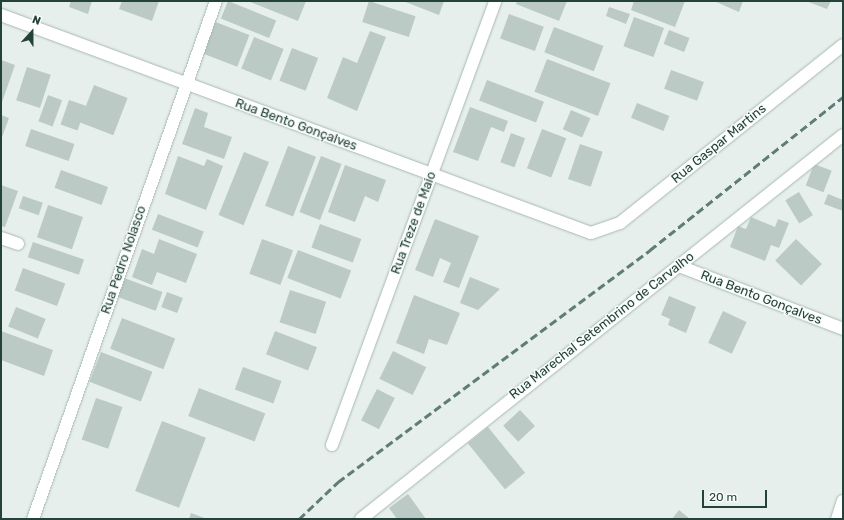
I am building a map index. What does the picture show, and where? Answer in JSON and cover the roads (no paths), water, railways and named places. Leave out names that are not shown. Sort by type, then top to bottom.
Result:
[{"type":"street","name":"Rua Pedro Nolasco","points":[[33,519],[216,1]]},
{"type":"street","name":"Rua Treze de Maio","points":[[332,445],[495,1]]},
{"type":"street","name":"Rua Bento Gonçalves","points":[[1,15],[591,234]]},
{"type":"street","name":"Rua Gaspar Martins","points":[[591,234],[620,223],[843,46]]},
{"type":"street","name":"Rua Marechal Setembrino de Carvalho","points":[[361,519],[541,372],[679,266],[843,135]]},
{"type":"street","points":[[1,238],[18,244]]},
{"type":"street","name":"Rua Bento Gonçalves","points":[[679,266],[843,329]]},
{"type":"street","points":[[837,519],[843,501]]},
{"type":"railway","points":[[299,519],[338,482],[650,250],[843,97]]}]
